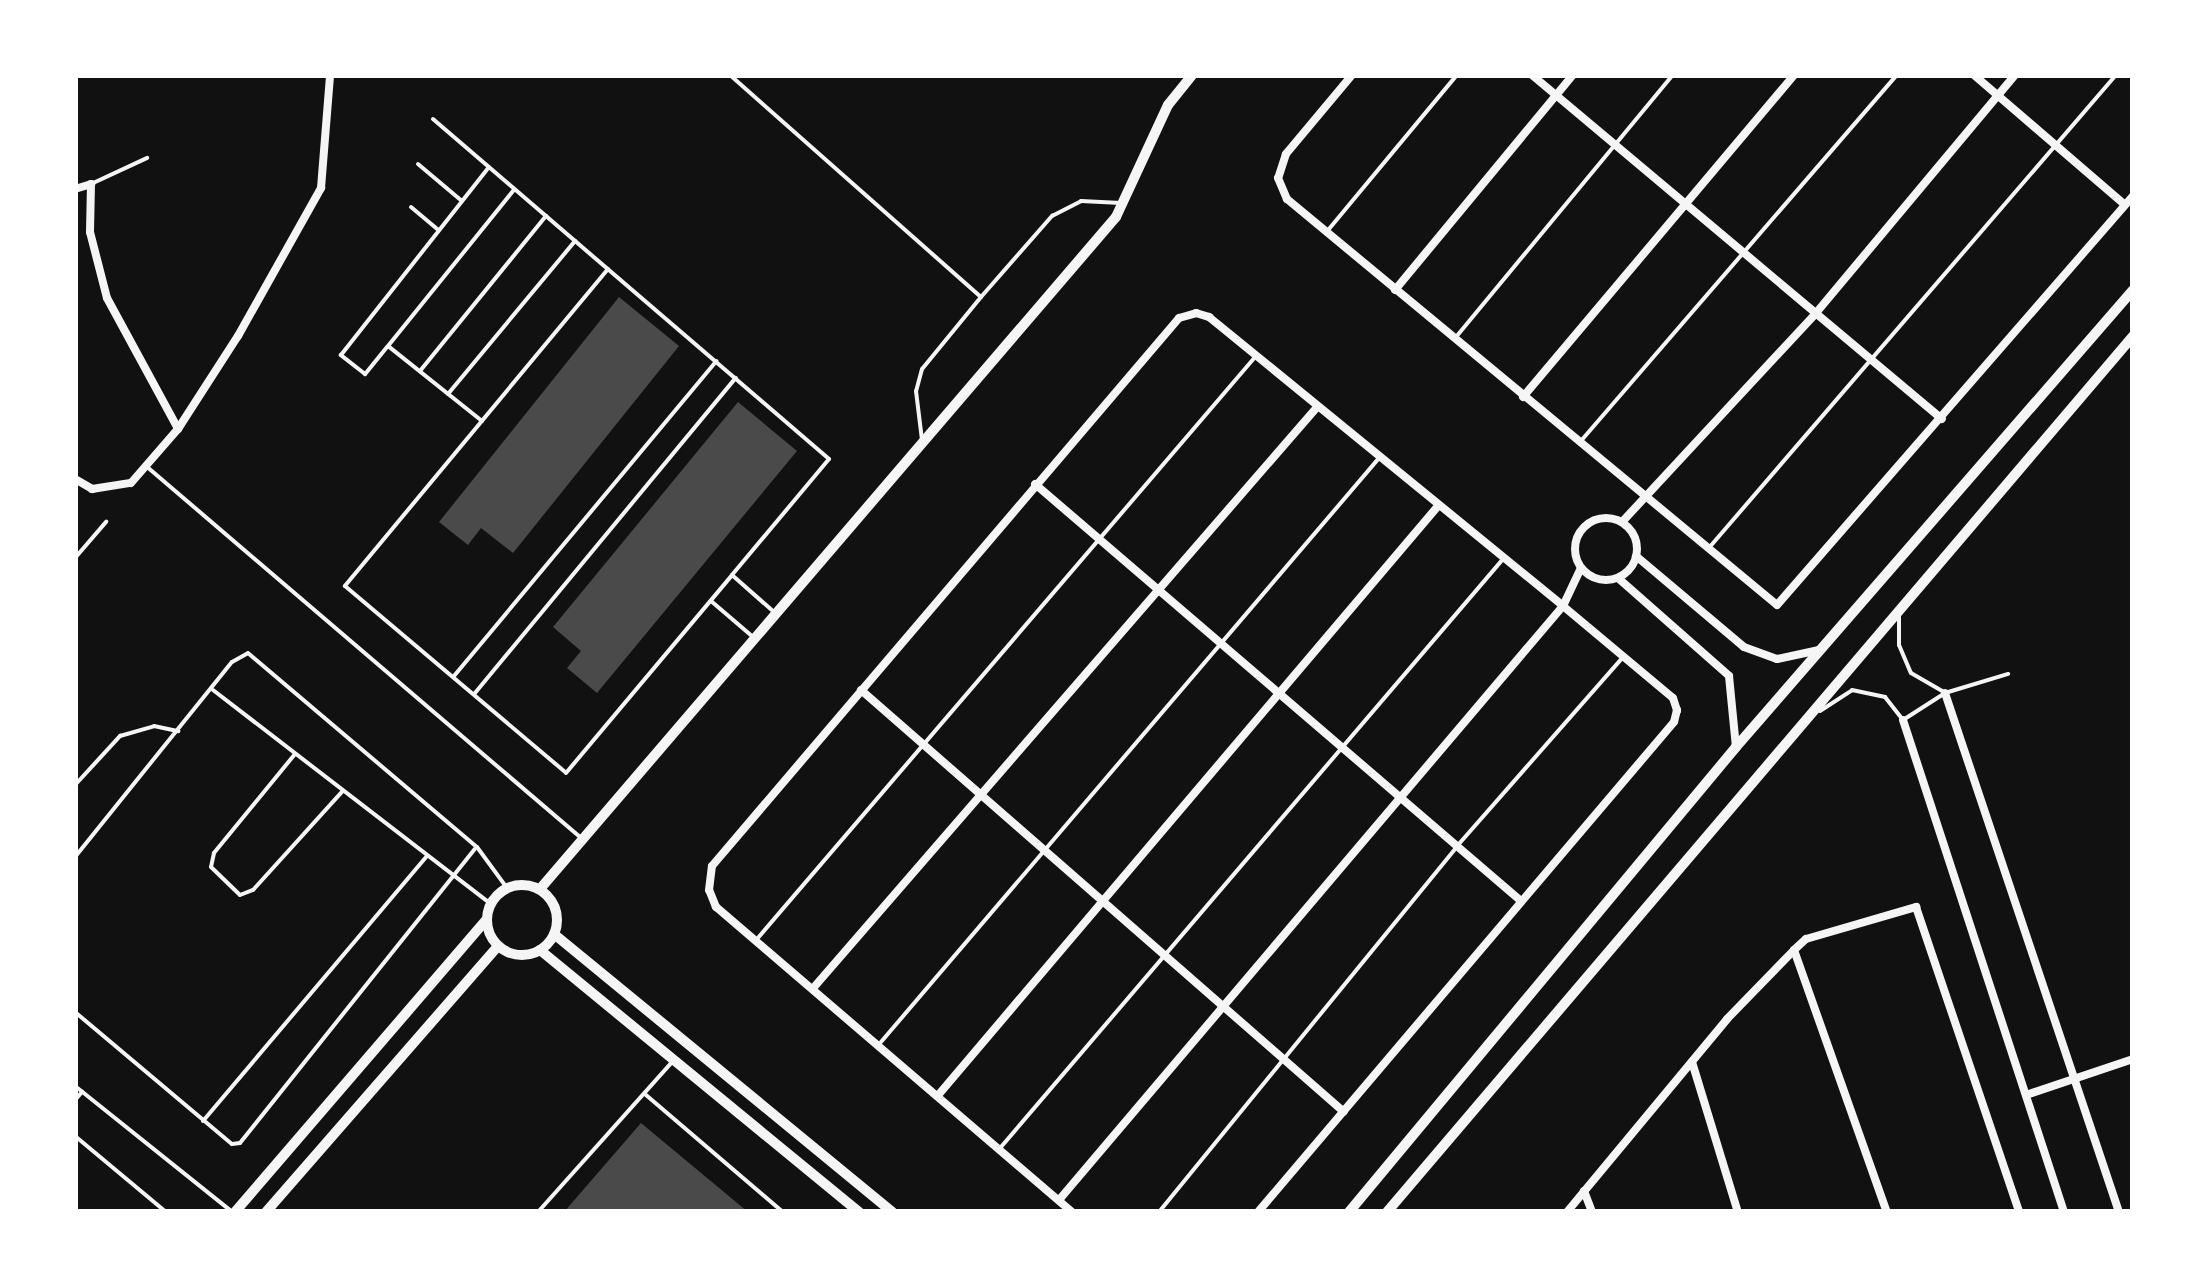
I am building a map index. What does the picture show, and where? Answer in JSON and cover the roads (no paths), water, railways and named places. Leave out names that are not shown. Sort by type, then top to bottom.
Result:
[{"type":"street","points":[[75,479],[92,488],[131,484],[178,429],[314,208],[330,75]]},
{"type":"street","points":[[540,889],[1122,204],[1168,106],[1192,75]]},
{"type":"street","points":[[1352,75],[1286,154],[1278,178],[1287,199],[1777,605],[2133,196]]},
{"type":"street","points":[[1532,75],[1942,419]]},
{"type":"street","points":[[1395,290],[1572,75]]},
{"type":"street","points":[[1523,397],[1682,202],[1794,75]]},
{"type":"street","points":[[1974,75],[2125,206]]},
{"type":"street","points":[[1622,522],[1644,494],[1816,314],[2016,75]]},
{"type":"street","points":[[75,189],[90,184],[90,232],[107,298],[178,429]]},
{"type":"street","points":[[1348,1212],[1736,747],[2133,290]]},
{"type":"street","points":[[1072,1212],[940,1093],[716,907],[709,890],[712,866],[1179,318],[1196,313],[1210,316],[1317,408],[1563,606],[1672,698],[1677,710],[1258,1212]]},
{"type":"street","points":[[1386,1212],[2133,336]]},
{"type":"street","points":[[815,986],[1159,595],[1317,408]]},
{"type":"street","points":[[1036,484],[1159,595],[1400,792],[1521,901]]},
{"type":"street","points":[[940,1093],[1438,506]]},
{"type":"street","points":[[1618,578],[1636,556],[1635,537],[1622,522],[1604,518],[1580,532],[1575,550],[1581,568],[1598,579],[1618,578],[1730,676],[1736,747]]},
{"type":"street","points":[[1636,556],[1744,647],[1777,658],[1824,649]]},
{"type":"street","points":[[1060,1200],[1222,1002],[1563,606],[1581,568]]},
{"type":"street","points":[[861,690],[986,794],[1344,1112]]},
{"type":"street","points":[[1945,693],[2118,1212]]},
{"type":"street","points":[[1903,720],[2064,1212]]},
{"type":"street","points":[[234,1212],[487,919],[491,904],[507,888],[540,889],[554,904],[554,934],[540,950],[518,955],[498,946],[487,919]]},
{"type":"street","points":[[1568,1212],[1692,1062],[1806,939],[1916,907],[2019,1212]]},
{"type":"street","points":[[554,934],[893,1212]]},
{"type":"street","points":[[266,1212],[498,946]]},
{"type":"street","points":[[540,950],[859,1212]]},
{"type":"street","points":[[1794,950],[1887,1212]]},
{"type":"street","points":[[2026,1096],[2133,1059]]},
{"type":"street","points":[[1692,1062],[1738,1212]]},
{"type":"street","points":[[1584,1191],[1592,1212]]},
{"type":"lane","points":[[730,75],[981,297]]},
{"type":"lane","points":[[1327,232],[1457,75]]},
{"type":"lane","points":[[1454,339],[1673,75]]},
{"type":"lane","points":[[1580,443],[1897,75]]},
{"type":"lane","points":[[1707,550],[1873,362],[2116,75]]},
{"type":"lane","points":[[433,119],[829,459],[566,773],[345,586],[608,270]]},
{"type":"lane","points":[[90,184],[146,158]]},
{"type":"lane","points":[[418,164],[462,201]]},
{"type":"lane","points":[[489,167],[341,354],[365,374],[514,189]]},
{"type":"lane","points":[[922,440],[916,391],[922,369],[981,297],[1052,216],[1080,200],[1122,204]]},
{"type":"lane","points":[[411,207],[438,230]]},
{"type":"lane","points":[[420,371],[546,216]]},
{"type":"lane","points":[[448,394],[575,241]]},
{"type":"lane","points":[[388,346],[482,422]]},
{"type":"lane","points":[[756,939],[1256,356]]},
{"type":"lane","points":[[454,676],[716,361]]},
{"type":"lane","points":[[475,694],[736,378]]},
{"type":"lane","points":[[880,1042],[1044,845],[1379,458]]},
{"type":"lane","points":[[146,466],[583,839]]},
{"type":"lane","points":[[75,558],[106,522]]},
{"type":"lane","points":[[1001,1147],[1341,743],[1504,559]]},
{"type":"lane","points":[[732,575],[774,612]]},
{"type":"lane","points":[[710,600],[754,637]]},
{"type":"lane","points":[[1899,610],[1899,645],[1911,673],[1945,693]]},
{"type":"lane","points":[[75,856],[239,656],[261,658],[477,848],[507,888]]},
{"type":"lane","points":[[1159,1212],[1458,845],[1623,657]]},
{"type":"lane","points":[[1808,719],[1852,690],[1885,697],[1903,720],[1945,693],[2008,674]]},
{"type":"lane","points":[[213,690],[426,858],[491,904]]},
{"type":"lane","points":[[75,785],[120,736],[154,726],[178,731]]},
{"type":"lane","points":[[295,754],[214,853],[211,868],[240,895],[253,890],[342,792]]},
{"type":"lane","points":[[75,1012],[232,1144],[248,1137],[477,848]]},
{"type":"lane","points":[[203,1121],[426,858]]},
{"type":"lane","points":[[538,1212],[674,1060]]},
{"type":"lane","points":[[75,1086],[234,1212]]},
{"type":"lane","points":[[75,1100],[82,1092]]},
{"type":"lane","points":[[644,1094],[783,1212]]},
{"type":"lane","points":[[75,1136],[166,1212]]}]
